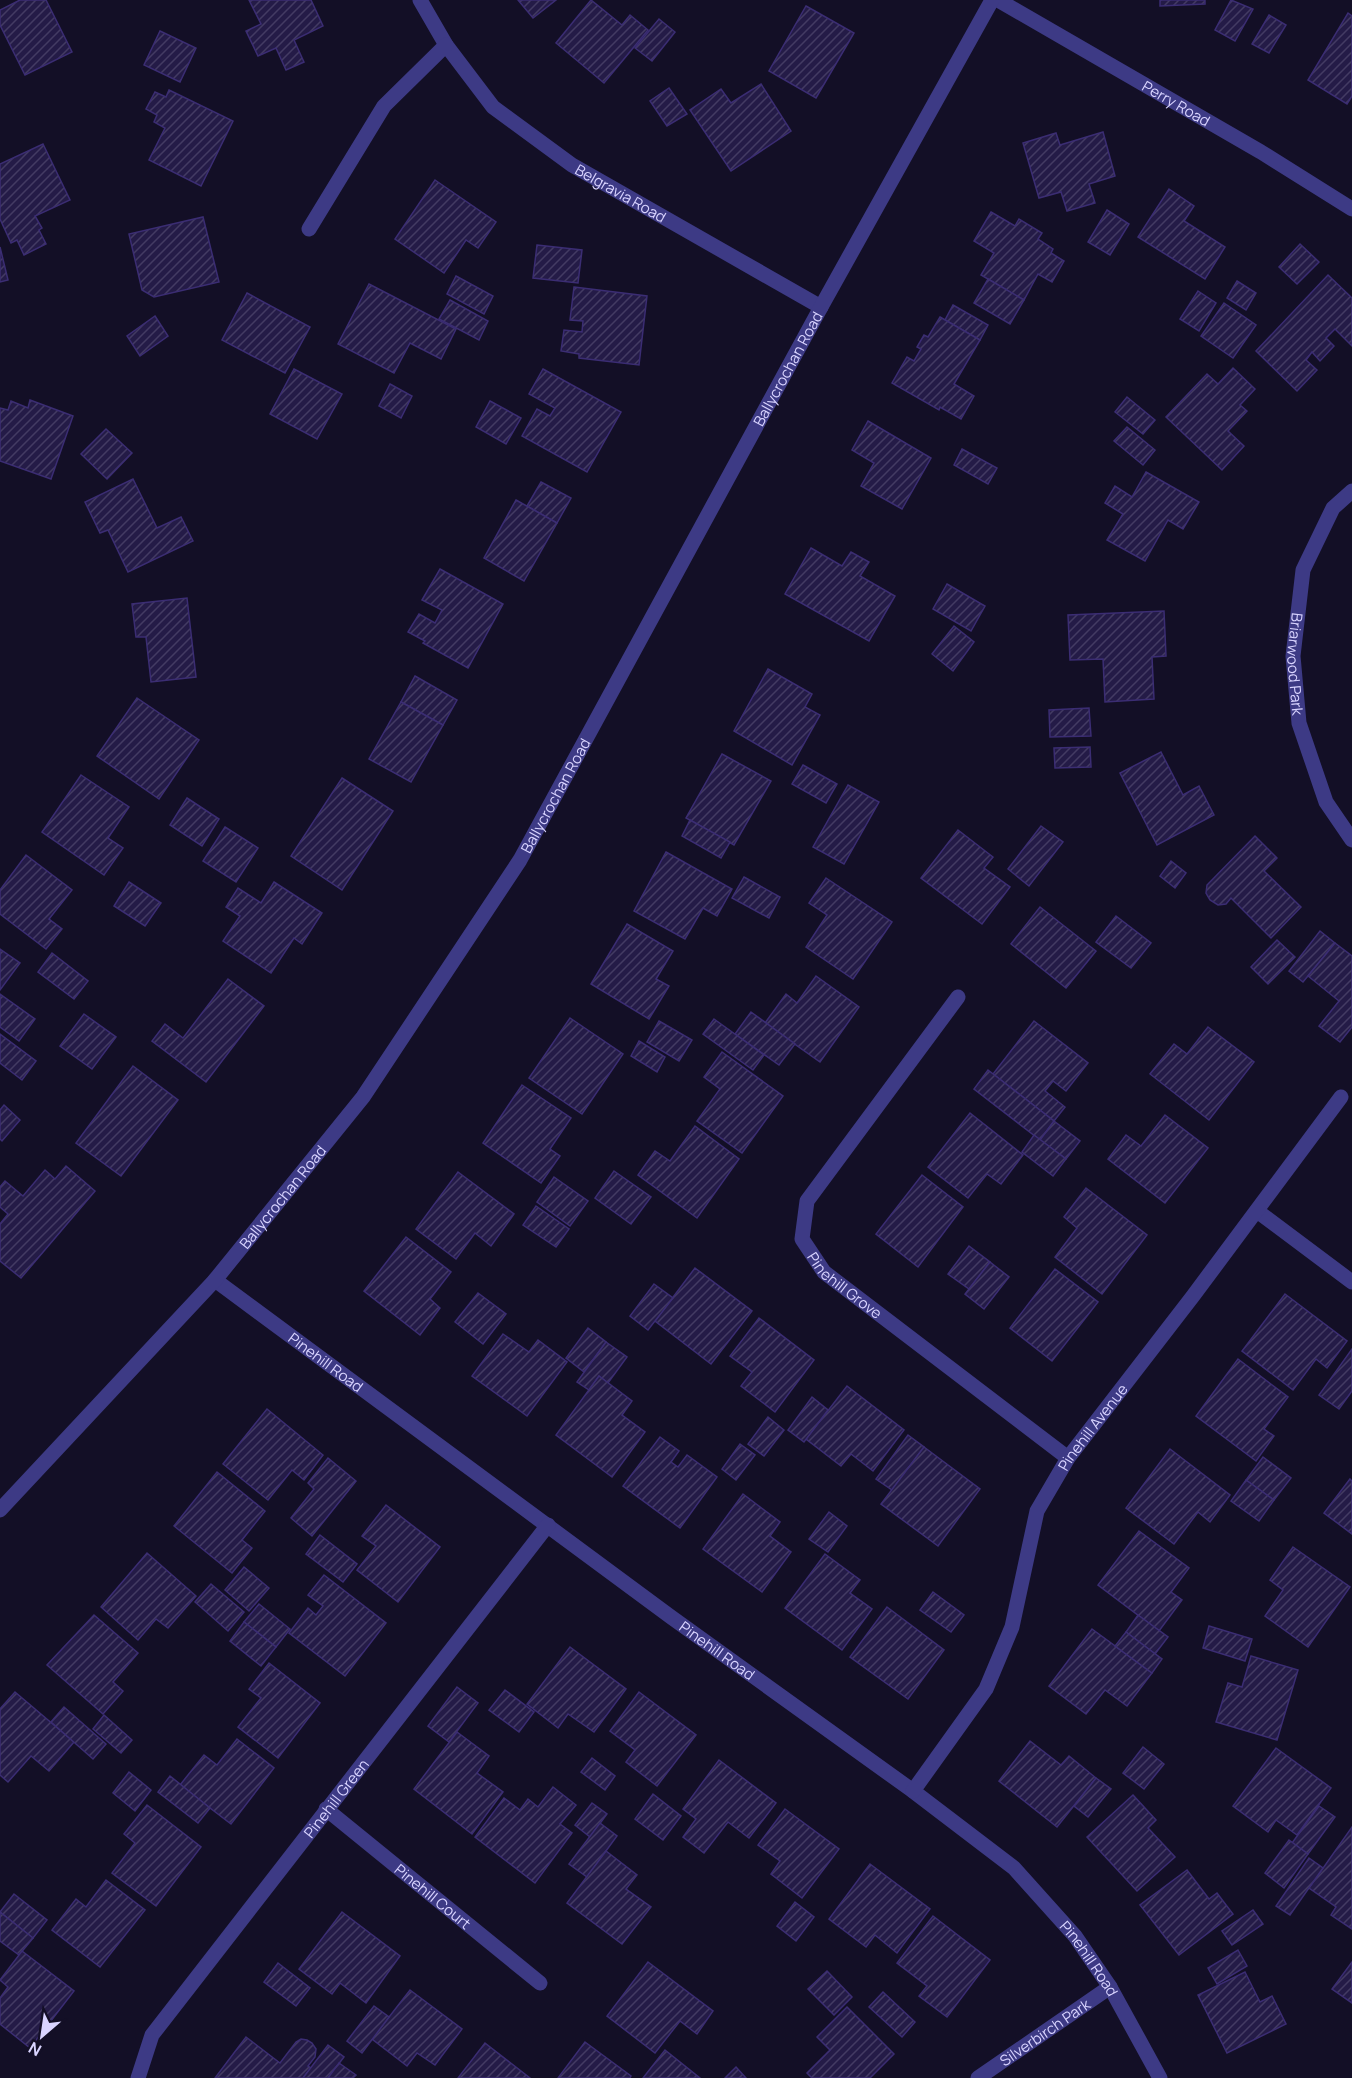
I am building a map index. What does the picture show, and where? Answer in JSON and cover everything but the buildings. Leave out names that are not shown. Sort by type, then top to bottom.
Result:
[{"type":"street","name":"Belgravia Road","points":[[420,0],[446,45],[494,107],[572,165],[821,307]]},
{"type":"street","name":"Ballycrochan Road","points":[[0,1509],[214,1280],[363,1096],[520,860],[821,307],[992,0]]},
{"type":"street","name":"Perry Road","points":[[998,0],[1262,152],[1352,209]]},
{"type":"street","points":[[309,229],[384,106],[446,45]]},
{"type":"street","name":"Briarwood Park","points":[[1352,491],[1333,508],[1303,570],[1293,656],[1299,723],[1326,802],[1352,840]]},
{"type":"street","name":"Pinehill Grove","points":[[958,997],[807,1201],[802,1239],[824,1272],[1068,1458]]},
{"type":"street","name":"Pinehill Avenue","points":[[913,1791],[986,1689],[1012,1627],[1037,1511],[1068,1458],[1341,1098]]},
{"type":"street","points":[[1257,1211],[1352,1282]]},
{"type":"street","name":"Pinehill Road","points":[[214,1280],[671,1617],[913,1791],[1014,1868],[1075,1936],[1110,1986],[1160,2078]]},
{"type":"street","name":"Pinehill Green","points":[[138,2078],[152,2035],[548,1525]]},
{"type":"street","name":"Pinehill Court","points":[[326,1809],[540,1983]]},
{"type":"street","name":"Silverbirch Park","points":[[978,2078],[1110,1986]]}]
